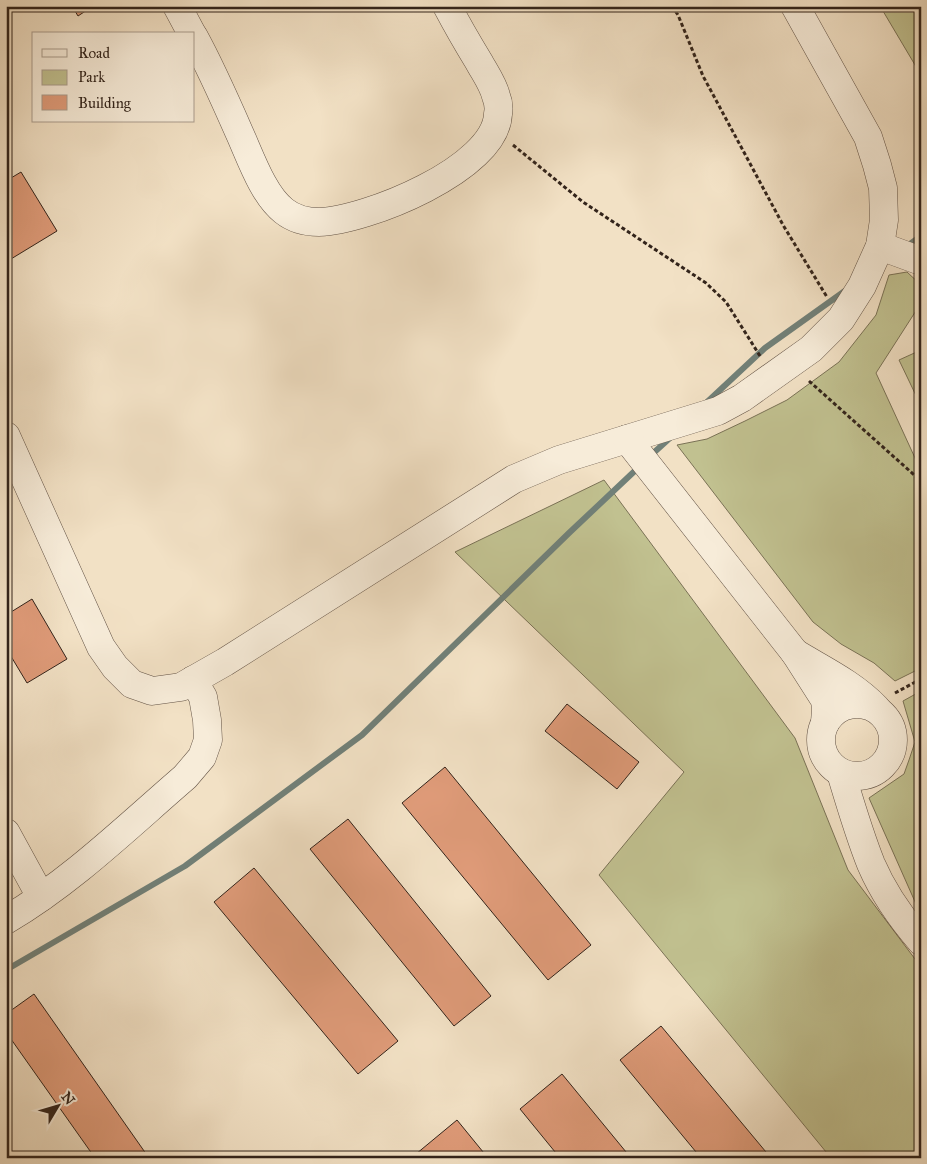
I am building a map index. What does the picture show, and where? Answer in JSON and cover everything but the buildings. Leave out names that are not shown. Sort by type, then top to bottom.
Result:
[{"type":"street","points":[[176,6],[191,32]]},
{"type":"street","points":[[195,39],[206,58],[263,185],[283,210],[295,218],[321,222],[377,209],[451,175],[484,147],[494,130],[498,116],[497,96],[447,6]]},
{"type":"street","points":[[6,436],[101,647],[115,667],[132,684],[152,691],[180,687],[224,662],[514,479],[559,460],[718,411],[742,398],[810,349],[841,318],[862,286],[880,246],[884,220],[883,188],[878,165],[868,137],[795,6]]},
{"type":"street","points":[[880,246],[921,261]]},
{"type":"street","points":[[627,439],[794,652],[825,700],[825,723]]},
{"type":"street","points":[[794,652],[864,695],[879,710],[891,727],[893,743],[890,756],[883,766],[872,773],[860,776],[841,773],[831,765],[824,755],[820,742],[827,718],[836,710],[848,704],[863,704],[879,710]]},
{"type":"street","points":[[6,920],[67,879],[185,777],[202,757],[208,740],[207,720],[203,697],[193,680]]},
{"type":"street","points":[[841,773],[871,864],[886,893],[921,941]]},
{"type":"street","points":[[6,833],[41,897]]},
{"type":"path","points":[[672,6],[678,15],[703,76],[778,216],[841,318]]},
{"type":"path","points":[[494,130],[583,202],[706,283],[726,302],[781,370],[921,481]]},
{"type":"path","points":[[879,710],[921,679]]},
{"type":"green space","points":[[880,6],[921,6],[921,76],[918,70]]},
{"type":"green space","points":[[907,272],[921,285],[921,303],[876,373],[921,471],[921,668],[895,681],[874,663],[841,644],[813,622],[677,445],[707,439],[787,400],[839,362],[876,315],[889,275]]},
{"type":"green space","points":[[921,350],[921,406],[899,360]]},
{"type":"green space","points":[[604,480],[795,738],[848,870],[921,967],[921,1158],[831,1158],[599,875],[684,772],[455,552]]},
{"type":"green space","points":[[921,691],[921,910],[916,904],[869,798],[904,774],[915,742],[903,701]]},
{"type":"waterway","points":[[906,247],[921,236]]},
{"type":"waterway","points":[[705,404],[765,348],[849,288]]},
{"type":"waterway","points":[[649,457],[671,437]]},
{"type":"waterway","points":[[6,970],[185,866],[362,735],[640,466]]}]
